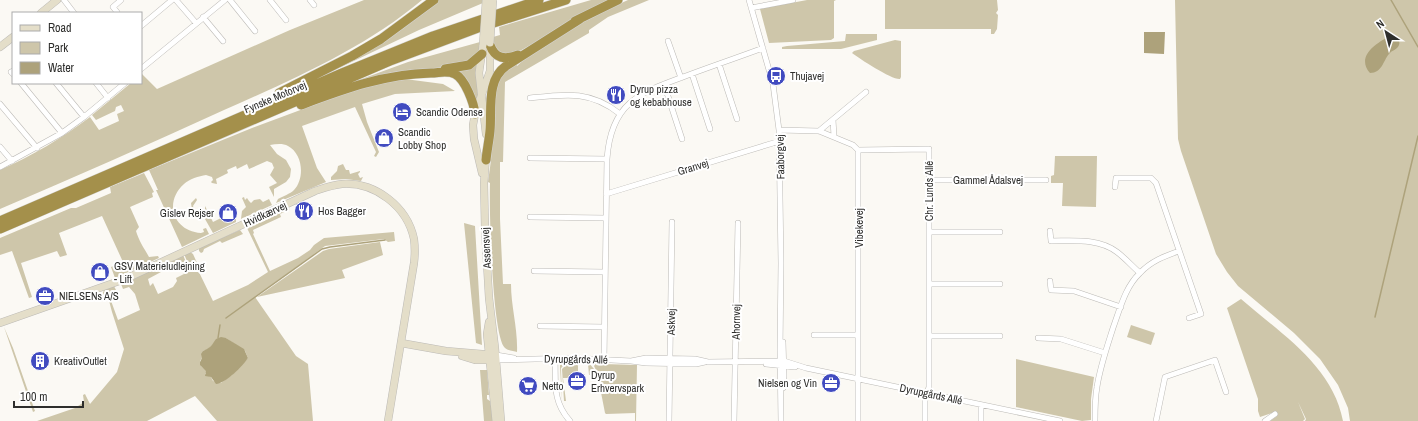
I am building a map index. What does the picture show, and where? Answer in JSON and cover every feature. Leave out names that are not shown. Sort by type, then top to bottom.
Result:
[{"type":"highway","points":[[170,147],[196,132],[324,72],[380,39],[433,0]]},
{"type":"highway","name":"Fynske Motorvej","points":[[0,221],[388,54],[476,21],[540,0]]},
{"type":"highway","name":"Fynske Motorvej","points":[[0,229],[345,80],[429,46],[483,26],[566,0]]},
{"type":"highway","points":[[414,74],[465,67],[472,64],[486,47],[499,57],[505,59],[512,57],[522,53],[580,19],[618,0]]},
{"type":"highway","points":[[486,160],[490,130],[492,94],[498,74],[506,66],[580,19]]},
{"type":"highway","points":[[224,132],[258,121],[348,87],[392,76],[414,74],[448,72],[457,76],[466,86],[475,114]]},
{"type":"street","points":[[42,12],[57,0]]},
{"type":"street","points":[[64,0],[73,12]]},
{"type":"street","points":[[117,12],[113,7],[121,0]]},
{"type":"street","points":[[142,25],[172,0]]},
{"type":"street","points":[[176,0],[196,23]]},
{"type":"street","points":[[142,68],[225,0]]},
{"type":"street","points":[[230,0],[255,31]]},
{"type":"street","points":[[270,0],[286,20]]},
{"type":"street","points":[[310,0],[314,5]]},
{"type":"street","name":"Assensvej","points":[[484,182],[473,132],[475,114],[490,72],[491,62],[486,47],[486,0]]},
{"type":"street","name":"Assensvej","points":[[493,0],[486,47],[479,73],[486,131],[484,182],[485,236],[491,314],[487,334],[493,358],[500,421]]},
{"type":"street","name":"Faaborgvej","points":[[749,0],[773,84],[780,141],[782,363],[781,421]]},
{"type":"street","points":[[751,8],[793,0]]},
{"type":"street","points":[[203,17],[223,41]]},
{"type":"street","points":[[0,47],[12,37]]},
{"type":"street","points":[[668,41],[681,78]]},
{"type":"street","points":[[604,360],[607,159],[611,131],[620,114],[636,98],[646,91],[763,48]]},
{"type":"street","points":[[719,64],[737,120]]},
{"type":"street","points":[[692,74],[710,130]]},
{"type":"street","points":[[22,84],[62,133]]},
{"type":"street","points":[[57,84],[84,117]]},
{"type":"street","points":[[97,84],[108,98]]},
{"type":"street","points":[[0,167],[62,133],[124,84]]},
{"type":"street","points":[[664,84],[682,139]]},
{"type":"street","points":[[819,131],[866,92]]},
{"type":"street","points":[[530,98],[565,95],[584,96],[600,101],[620,114]]},
{"type":"street","points":[[0,104],[37,148]]},
{"type":"street","points":[[833,120],[834,136]]},
{"type":"street","points":[[779,130],[819,131],[853,145],[858,150]]},
{"type":"street","name":"Granvej","points":[[606,194],[780,141]]},
{"type":"street","points":[[0,147],[12,161]]},
{"type":"street","name":"Chr. Lunds Allé","points":[[858,150],[929,150],[930,387],[927,393],[925,421]]},
{"type":"street","name":"Vibekevej","points":[[858,150],[858,421]]},
{"type":"street","points":[[530,158],[607,159]]},
{"type":"street","points":[[1115,187],[1116,178],[1147,178],[1154,180],[1201,314],[1189,318]]},
{"type":"street","name":"Gammel Ådalsvej","points":[[929,180],[1046,180]]},
{"type":"street","name":"Hvidkærvej","points":[[0,323],[125,279],[315,191],[330,186],[356,185],[367,187],[389,200],[404,215],[410,226],[414,239],[415,250],[388,421]]},
{"type":"street","points":[[530,217],[606,218]]},
{"type":"street","name":"Askvej","points":[[669,421],[672,222]]},
{"type":"street","name":"Ahornvej","points":[[734,421],[738,223]]},
{"type":"street","points":[[1050,231],[1051,241],[1089,241],[1108,246],[1117,252],[1140,273]]},
{"type":"street","name":"Chr. Lunds Allé","points":[[929,232],[1000,232]]},
{"type":"street","points":[[1094,421],[1096,389],[1105,353],[1130,285],[1140,273],[1157,260],[1179,251]]},
{"type":"street","points":[[534,271],[605,272]]},
{"type":"street","points":[[1050,281],[1051,290],[1074,291],[1121,307]]},
{"type":"street","points":[[929,284],[1000,284]]},
{"type":"street","points":[[540,326],[604,327]]},
{"type":"street","points":[[814,335],[858,335]]},
{"type":"street","points":[[929,336],[1000,336]]},
{"type":"street","points":[[1038,338],[1061,339],[1105,353]]},
{"type":"street","points":[[401,343],[446,351],[475,360],[493,358]]},
{"type":"street","name":"Assensvej","points":[[493,358],[496,421]]},
{"type":"street","name":"Dyrupgårds Allé","points":[[493,358],[631,360],[646,363],[695,359],[708,362],[782,363],[927,393],[1037,419],[1060,421]]},
{"type":"street","points":[[555,358],[556,396],[563,413],[570,421]]},
{"type":"street","points":[[1156,421],[1165,377],[1216,360],[1226,392]]},
{"type":"street","points":[[981,405],[981,421]]},
{"type":"street","points":[[1265,421],[1275,414]]},
{"type":"green space","points":[[364,0],[422,0],[377,33],[302,75],[0,209],[0,170],[24,159],[69,132],[90,117],[99,130],[119,121],[117,114],[124,111],[121,105],[116,107],[115,111],[96,120],[92,115],[130,84],[142,84],[142,74],[157,89],[290,30]]},
{"type":"green space","points":[[437,0],[483,0],[483,3],[419,30],[318,78],[318,77]]},
{"type":"green space","points":[[591,0],[612,0],[518,52],[506,55],[497,52],[493,42],[493,37],[500,35],[499,27]]},
{"type":"green space","points":[[628,0],[649,0],[608,17],[589,30],[589,33],[505,82],[503,162],[500,162],[500,219],[503,284],[511,284],[517,352],[509,350],[505,348],[501,339],[494,297],[490,183],[488,182],[491,160],[493,102],[497,81],[516,62],[517,66],[528,56],[570,29]]},
{"type":"green space","points":[[807,0],[836,0],[834,1],[834,38],[831,40],[769,43],[760,9]]},
{"type":"green space","points":[[885,0],[997,0],[997,29],[994,34],[991,34],[991,29],[885,29]]},
{"type":"green space","points":[[1175,0],[1418,0],[1418,421],[1350,421],[1348,408],[1338,385],[1320,359],[1294,333],[1238,286],[1216,254],[1178,139]]},
{"type":"green space","points":[[846,34],[877,34],[877,40],[841,49],[782,49],[782,47],[787,46],[845,41]]},
{"type":"green space","points":[[895,40],[901,41],[900,79],[883,73],[852,53],[854,51]]},
{"type":"green space","points":[[480,42],[479,52],[468,63],[337,88],[408,62]]},
{"type":"green space","points":[[478,62],[476,74],[478,95],[475,104],[454,72]]},
{"type":"green space","points":[[405,79],[443,84],[455,91],[395,94],[362,104],[367,122],[379,152],[376,157],[374,156],[376,152],[355,107],[302,126],[317,168],[326,182],[276,203],[278,199],[294,190],[298,185],[301,166],[297,155],[288,146],[282,144],[270,145],[277,154],[286,160],[291,169],[290,177],[286,182],[274,189],[274,197],[269,187],[277,183],[270,175],[274,168],[272,163],[267,161],[249,169],[247,164],[237,169],[236,166],[227,170],[228,173],[216,179],[217,184],[212,183],[212,177],[206,175],[194,178],[184,184],[174,199],[174,215],[178,222],[184,227],[201,233],[204,232],[203,229],[206,228],[209,234],[182,247],[156,190],[158,190],[149,170],[252,128],[365,86]]},
{"type":"green space","points":[[1055,156],[1097,156],[1096,207],[1062,206],[1063,183],[1051,183],[1051,176],[1054,175]]},
{"type":"green space","points":[[343,164],[346,170],[349,170],[350,174],[360,171],[358,174],[360,178],[363,177],[361,181],[346,179],[331,180],[331,177],[337,171],[338,166]]},
{"type":"green space","points":[[144,173],[154,192],[152,193],[153,197],[130,207],[139,227],[136,231],[143,247],[149,257],[158,256],[159,258],[115,278],[111,267],[123,262],[102,216],[59,233],[67,255],[60,257],[57,251],[21,263],[32,297],[29,298],[12,251],[0,255],[0,238],[111,193],[110,187]]},
{"type":"green space","points":[[244,197],[245,200],[247,198],[251,203],[254,200],[260,199],[263,202],[269,199],[272,205],[241,219],[242,211],[246,207],[242,198]]},
{"type":"green space","points":[[196,198],[197,200],[193,206],[194,209],[200,213],[205,210],[205,206],[213,222],[221,218],[220,215],[222,213],[224,217],[230,216],[236,219],[236,222],[213,233],[205,219],[192,210],[191,203]]},
{"type":"green space","points":[[286,208],[290,209],[280,214],[281,217],[253,230],[253,234],[270,271],[298,258],[324,238],[394,232],[395,241],[388,242],[384,239],[325,246],[255,297],[296,356],[308,364],[313,421],[217,421],[195,396],[147,421],[37,421],[75,408],[84,402],[83,395],[85,394],[90,404],[117,372],[124,349],[107,293],[102,295],[104,290],[114,286],[116,290],[110,298],[118,320],[140,310],[135,294],[129,287],[123,289],[121,284],[157,267],[161,272],[148,279],[150,286],[153,283],[158,294],[173,287],[177,281],[176,278],[184,274],[181,267],[170,272],[168,269],[164,271],[162,266],[183,255],[189,269],[190,268],[184,254],[190,252],[193,254],[198,265],[196,266],[213,301],[248,285],[268,272],[247,226]],"holes":[[[226,338],[245,351],[248,358],[233,374],[221,383],[213,381],[211,377],[205,374],[207,371],[201,366],[200,361],[203,351],[208,349],[214,343]]]},
{"type":"green space","points":[[464,223],[475,226],[482,345],[476,343]]},
{"type":"green space","points":[[240,230],[243,234],[222,243],[220,241],[204,249],[201,253],[199,251],[199,248]]},
{"type":"green space","points":[[380,242],[383,255],[342,270],[345,278],[257,297],[323,251]]},
{"type":"green space","points":[[1241,299],[1288,338],[1317,367],[1337,401],[1343,421],[1305,421],[1306,419],[1298,402],[1305,419],[1303,421],[1270,421],[1277,416],[1275,412],[1260,417],[1258,411],[1258,399],[1227,308]]},
{"type":"green space","points":[[1131,325],[1155,333],[1151,345],[1127,337]]},
{"type":"green space","points":[[4,327],[35,411],[33,412]]},
{"type":"green space","points":[[1016,359],[1094,377],[1091,399],[1091,420],[1082,421],[1016,407]]},
{"type":"green space","points":[[588,362],[594,369],[595,375],[589,375],[588,364],[578,364],[578,374],[574,378],[563,378],[566,401],[564,401],[562,369],[567,364],[584,363],[566,363],[561,368],[562,401],[560,363]]},
{"type":"green space","points":[[591,362],[602,364],[637,365],[636,421],[635,413],[605,413],[597,372],[594,366],[595,364]]},
{"type":"green space","points":[[480,370],[487,370],[489,395],[487,395],[487,399],[490,401],[494,421],[484,421]]},
{"type":"water","points":[[1144,32],[1165,32],[1164,54],[1144,53]]},
{"type":"water","points":[[1388,37],[1398,39],[1399,45],[1389,54],[1380,69],[1370,73],[1366,67],[1366,56],[1373,47]]},
{"type":"water","points":[[221,337],[226,338],[244,349],[248,358],[225,381],[216,384],[211,377],[205,376],[206,371],[200,365],[200,362],[203,351],[211,346],[216,339]]},
{"type":"waterway","points":[[1391,0],[1418,47]]},
{"type":"waterway","points":[[1375,317],[1418,136]]},
{"type":"waterway","points":[[226,318],[322,249],[385,240]]},
{"type":"waterway","points":[[218,338],[220,325]]},
{"type":"place","name":"Thujavej","points":[[776,76]]},
{"type":"place","name":"Dyrup pizza og kebabhouse","points":[[616,95]]},
{"type":"place","name":"Scandic Odense","points":[[402,112]]},
{"type":"place","name":"Scandic Lobby Shop","points":[[384,138]]},
{"type":"place","name":"Hos Bagger","points":[[304,211]]},
{"type":"place","name":"Gislev Rejser","points":[[228,213]]},
{"type":"place","name":"GSV Materieludlejning - Lift","points":[[100,272]]},
{"type":"place","name":"NIELSENs A/S","points":[[45,296]]},
{"type":"place","name":"KreativOutlet","points":[[40,361]]},
{"type":"place","name":"Dyrup Erhvervspark","points":[[577,381]]},
{"type":"place","name":"Nielsen og Vin","points":[[831,383]]},
{"type":"place","name":"Netto","points":[[528,386]]}]
